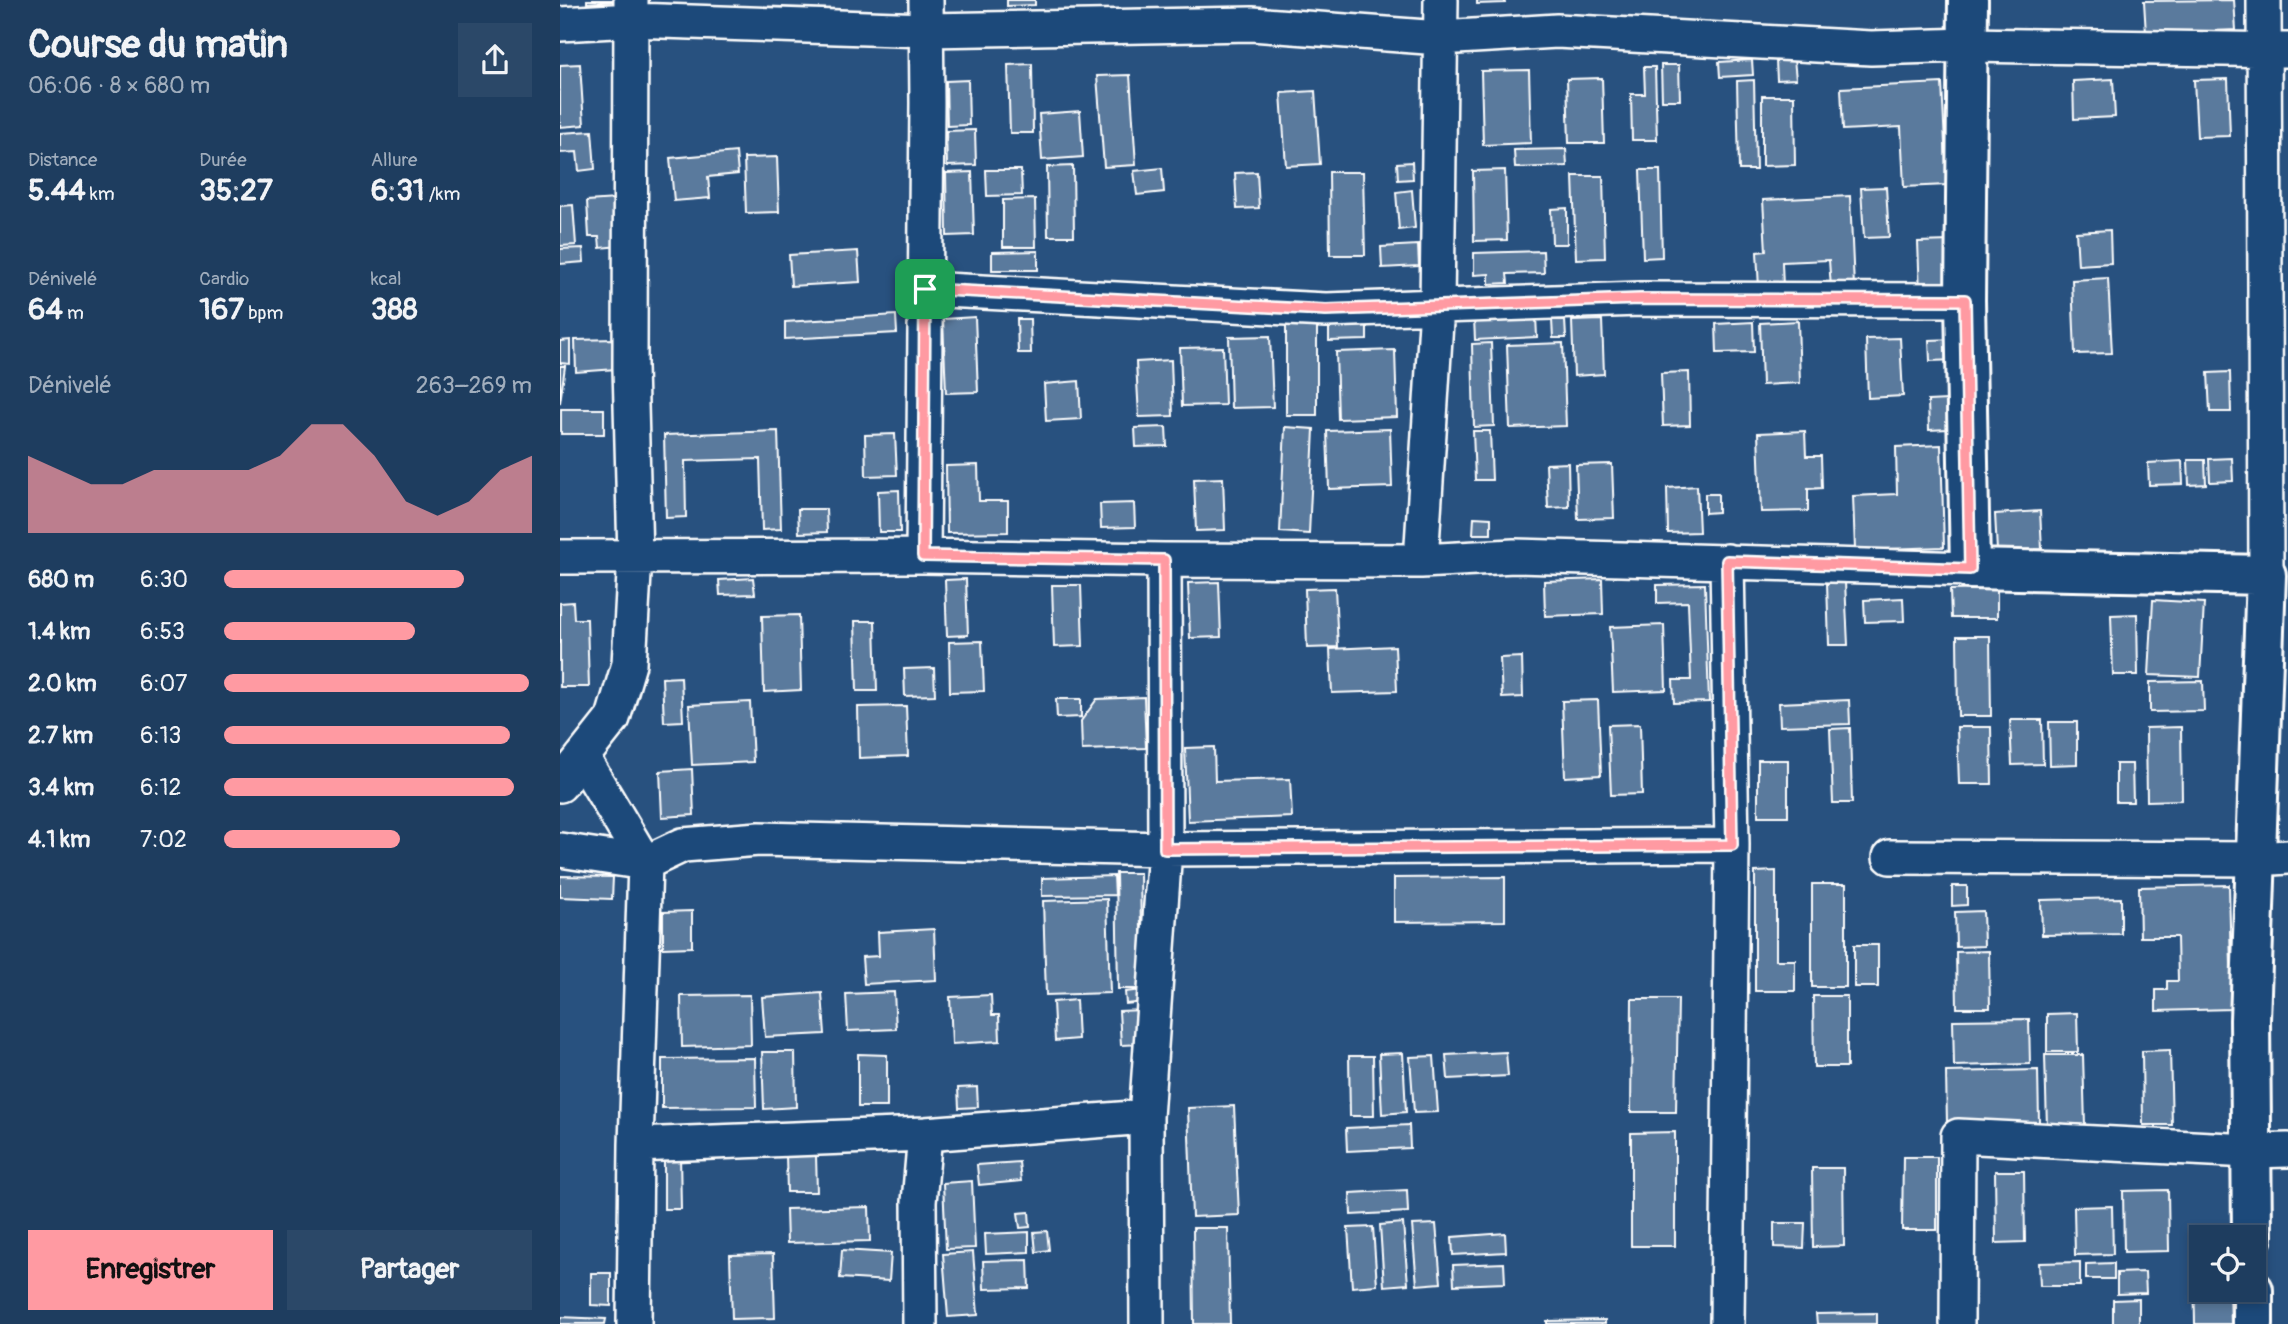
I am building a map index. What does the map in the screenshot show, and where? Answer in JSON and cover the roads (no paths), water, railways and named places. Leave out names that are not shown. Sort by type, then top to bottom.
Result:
[{"type":"street","points":[[1421,561],[1437,306],[1441,0]]},
{"type":"street","points":[[1968,0],[1965,300],[1970,569]]},
{"type":"street","points":[[2252,1225],[2250,1020],[2272,858],[2266,575],[2277,50],[2264,0]]},
{"type":"street","points":[[560,24],[632,10],[927,15],[1113,25],[1252,24],[1440,38],[1557,31],[1871,48],[1968,45],[2277,50]]},
{"type":"street","points":[[560,785],[613,718],[628,664],[635,556],[630,367],[632,10]]},
{"type":"street","points":[[923,556],[927,15]]},
{"type":"street","points":[[925,289],[1326,310],[1640,299],[1965,300]]},
{"type":"street","points":[[560,557],[923,556],[1421,561],[1514,556],[2266,575]]},
{"type":"street","points":[[1147,1324],[1146,1117],[1165,849],[1164,560]]},
{"type":"street","points":[[1727,561],[1732,845],[1727,1324]]},
{"type":"street","points":[[582,757],[645,863],[636,1145],[634,1324]]},
{"type":"street","points":[[560,850],[645,863],[683,845],[759,839],[1165,849],[1732,845]]},
{"type":"street","points":[[1890,857],[2272,858]]},
{"type":"street","points":[[636,1145],[925,1134],[1146,1117]]},
{"type":"street","points":[[920,1324],[919,1202],[925,1134]]},
{"type":"street","points":[[1957,1324],[1958,1136],[2250,1151],[2288,1150]]},
{"type":"street","points":[[2253,1302],[2253,1324]]}]
